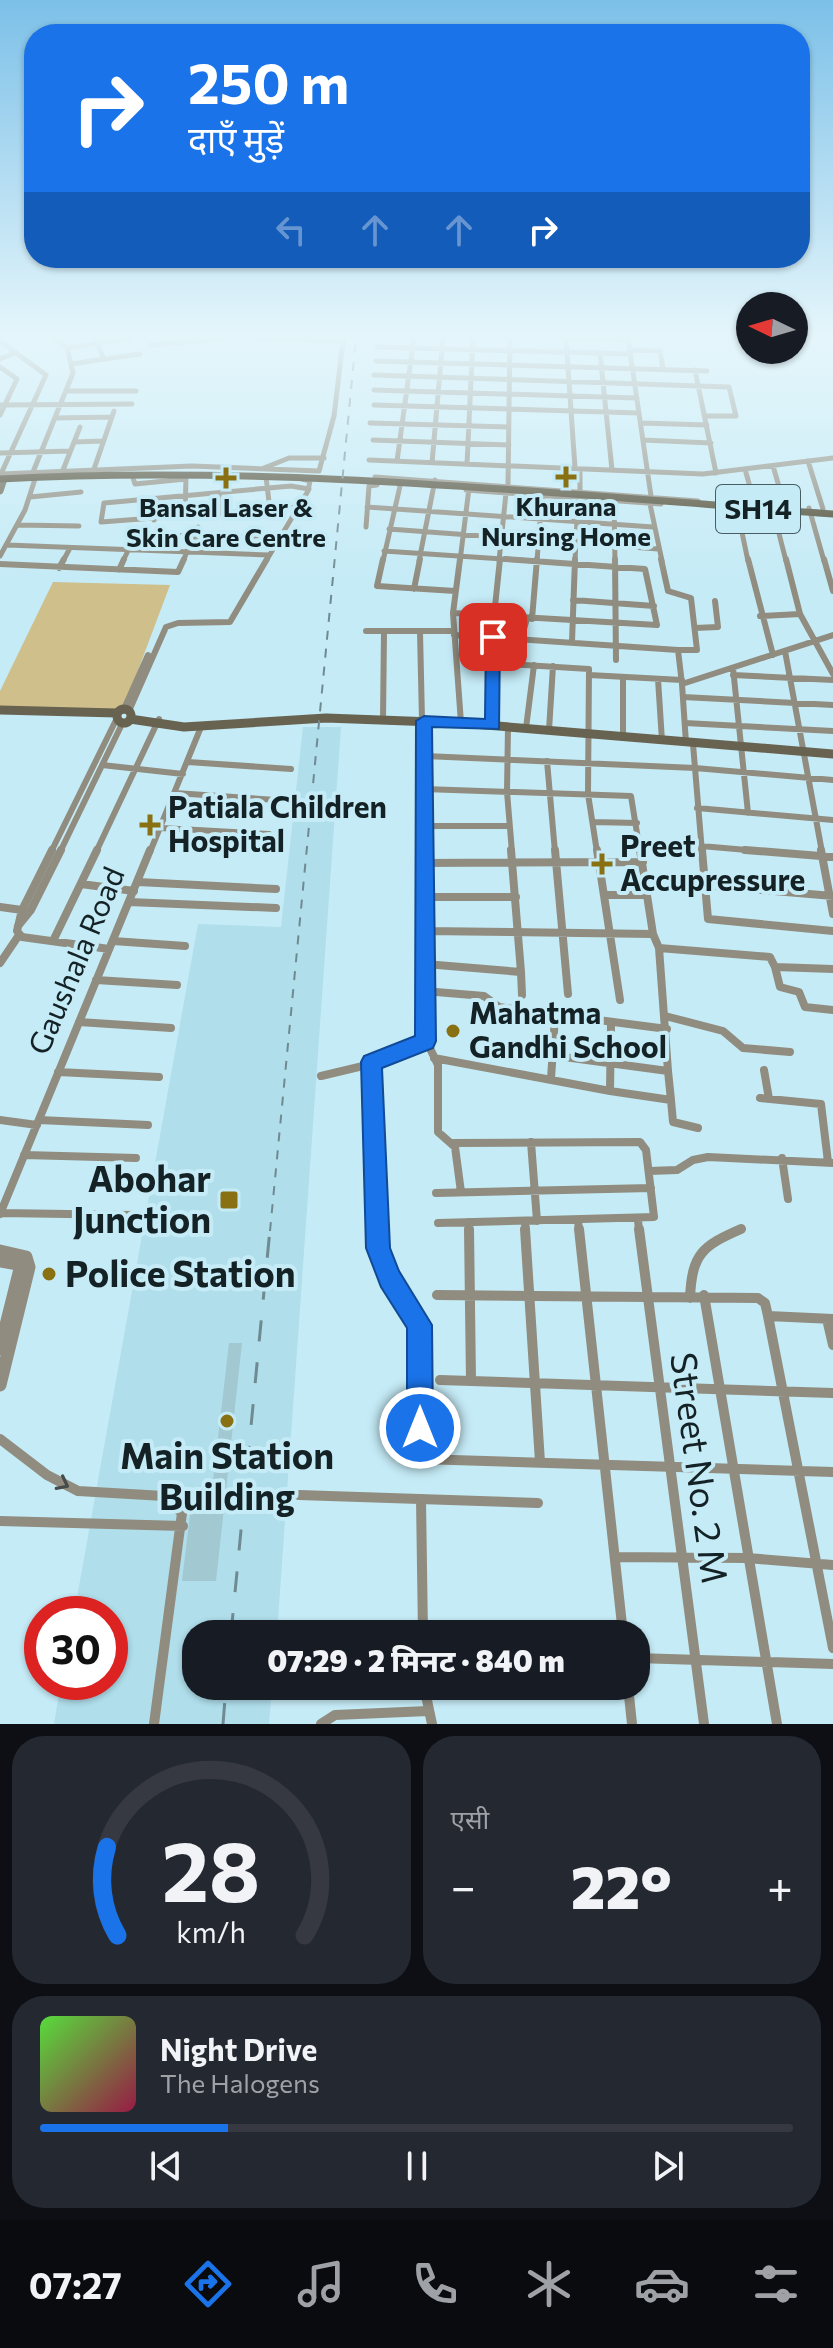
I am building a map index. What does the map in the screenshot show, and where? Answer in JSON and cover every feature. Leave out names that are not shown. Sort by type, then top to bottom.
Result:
[{"type":"main road","name":"SH14","points":[[2,479],[78,473],[292,474],[773,510],[830,511]]},
{"type":"main road","points":[[0,491],[2,479]]},
{"type":"main road","name":"SH14","points":[[736,506],[810,510]]},
{"type":"main road","points":[[0,712],[123,716],[197,726],[326,718],[424,721],[833,754]]},
{"type":"street","points":[[27,418],[2,479],[94,469],[319,471]]},
{"type":"street","points":[[0,556],[30,497],[41,452],[55,418]]},
{"type":"street","points":[[94,469],[111,418]]},
{"type":"street","points":[[0,963],[31,910],[163,630],[178,622],[226,625],[309,489],[310,481],[319,471],[330,418]]},
{"type":"street","points":[[397,461],[404,418]]},
{"type":"street","points":[[432,463],[436,418]]},
{"type":"street","points":[[467,464],[468,418]]},
{"type":"street","points":[[493,725],[494,616],[509,465],[509,418]]},
{"type":"street","points":[[572,418],[580,491]]},
{"type":"street","points":[[607,418],[612,470]]},
{"type":"street","points":[[366,631],[453,633],[697,650],[690,596],[668,591],[653,527],[640,418]]},
{"type":"street","points":[[706,418],[716,473]]},
{"type":"street","points":[[370,423],[509,427]]},
{"type":"street","points":[[641,423],[707,425]]},
{"type":"street","points":[[63,470],[80,427]]},
{"type":"street","points":[[373,440],[509,445]]},
{"type":"street","points":[[643,440],[711,443]]},
{"type":"street","points":[[74,442],[103,441]]},
{"type":"street","points":[[0,453],[70,451]]},
{"type":"street","points":[[262,469],[289,458],[324,458]]},
{"type":"street","points":[[369,460],[716,473],[833,458]]},
{"type":"street","points":[[808,461],[830,511]]},
{"type":"street","points":[[405,462],[377,586],[455,591]]},
{"type":"street","points":[[414,589],[442,463]]},
{"type":"street","points":[[461,723],[453,613],[475,464]]},
{"type":"street","points":[[773,466],[785,507]]},
{"type":"street","points":[[542,488],[543,467]]},
{"type":"street","points":[[745,469],[755,505]]},
{"type":"street","points":[[34,475],[266,477],[310,481]]},
{"type":"street","points":[[185,517],[186,477]]},
{"type":"street","points":[[266,477],[270,510]]},
{"type":"street","points":[[375,477],[401,482]]},
{"type":"street","points":[[366,527],[370,485],[401,482],[470,483],[542,496],[651,500]]},
{"type":"street","points":[[436,483],[470,490],[542,488],[698,503]]},
{"type":"street","points":[[298,507],[101,522],[104,503],[267,488],[309,489]]},
{"type":"street","points":[[30,497],[81,492]]},
{"type":"street","points":[[219,493],[222,514]]},
{"type":"street","points":[[521,639],[530,619],[542,496]]},
{"type":"street","points":[[572,642],[578,498]]},
{"type":"street","points":[[154,499],[154,520]]},
{"type":"street","points":[[614,501],[616,660]]},
{"type":"street","points":[[736,506],[760,616],[773,655]]},
{"type":"street","points":[[367,507],[653,527]]},
{"type":"street","points":[[733,671],[790,678],[833,677],[800,614],[773,510]]},
{"type":"street","points":[[810,510],[833,591]]},
{"type":"street","points":[[18,525],[79,526]]},
{"type":"street","points":[[0,564],[178,572],[198,527]]},
{"type":"street","points":[[389,529],[658,549]]},
{"type":"street","points":[[119,570],[139,533],[194,538],[280,534]]},
{"type":"street","points":[[7,545],[269,555]]},
{"type":"street","points":[[59,568],[70,548]]},
{"type":"street","points":[[384,551],[647,570],[656,626],[453,613]]},
{"type":"street","points":[[573,600],[654,606]]},
{"type":"street","points":[[695,628],[718,627],[715,601]]},
{"type":"street","points":[[760,616],[800,614]]},
{"type":"street","points":[[383,720],[384,632]]},
{"type":"street","points":[[420,632],[425,756],[425,1041],[439,1069],[438,1132],[452,1143],[457,1152],[461,1192]]},
{"type":"street","points":[[589,675],[682,682],[733,671],[833,635]]},
{"type":"street","points":[[678,650],[685,723],[695,768],[704,885],[711,922],[833,931]]},
{"type":"street","points":[[785,651],[833,914]]},
{"type":"street","points":[[493,663],[586,666],[589,675],[586,734],[588,794],[620,1000]]},
{"type":"street","points":[[526,728],[534,665]]},
{"type":"street","points":[[549,730],[553,666]]},
{"type":"street","points":[[733,671],[748,813]]},
{"type":"street","points":[[623,677],[623,738]]},
{"type":"street","points":[[658,679],[662,741]]},
{"type":"street","points":[[683,697],[833,705]]},
{"type":"street","points":[[53,941],[158,721]]},
{"type":"street","points":[[685,723],[833,731]]},
{"type":"street","name":"Gaushala Road","points":[[0,1214],[188,762],[197,726]]},
{"type":"street","points":[[508,726],[507,792],[522,995]]},
{"type":"street","points":[[425,756],[695,768],[833,780]]},
{"type":"street","points":[[547,761],[568,994]]},
{"type":"street","points":[[188,762],[291,769]]},
{"type":"street","points":[[99,765],[183,774]]},
{"type":"street","points":[[18,930],[22,910],[99,765]]},
{"type":"street","points":[[424,789],[631,796],[653,934],[659,948],[673,1122],[698,1128]]},
{"type":"street","points":[[175,793],[276,800]]},
{"type":"street","points":[[697,808],[833,820]]},
{"type":"street","points":[[593,822],[637,823]]},
{"type":"street","points":[[424,826],[509,826]]},
{"type":"street","points":[[161,828],[269,834]]},
{"type":"street","points":[[701,846],[833,857]]},
{"type":"street","points":[[424,863],[643,862]]},
{"type":"street","points":[[81,884],[276,889]]},
{"type":"street","points":[[704,885],[832,896]]},
{"type":"street","points":[[605,895],[647,895]]},
{"type":"street","points":[[424,897],[516,897]]},
{"type":"street","points":[[129,902],[276,908]]},
{"type":"street","points":[[0,907],[22,910]]},
{"type":"street","points":[[18,930],[53,941],[185,946]]},
{"type":"street","points":[[425,931],[653,934]]},
{"type":"street","points":[[659,948],[770,957],[780,987],[799,992],[805,1007],[833,1010]]},
{"type":"street","points":[[425,964],[521,972]]},
{"type":"street","points":[[775,967],[833,969]]},
{"type":"street","points":[[96,980],[177,985]]},
{"type":"street","points":[[424,991],[484,996],[499,1007],[555,1016],[667,1029]]},
{"type":"street","points":[[551,1079],[555,1016]]},
{"type":"street","points":[[665,1016],[723,1031],[738,1047],[790,1052]]},
{"type":"street","points":[[79,1022],[171,1028]]},
{"type":"street","points":[[610,1091],[611,1024]]},
{"type":"street","points":[[321,1076],[371,1062],[425,1041]]},
{"type":"street","points":[[490,1047],[668,1071]]},
{"type":"street","points":[[434,1058],[671,1100]]},
{"type":"street","points":[[371,1062],[376,1234],[390,1279],[419,1325],[420,1459],[833,1472]]},
{"type":"street","points":[[764,1070],[765,1098],[833,1105]]},
{"type":"street","points":[[58,1072],[159,1077]]},
{"type":"street","points":[[649,1171],[677,1170],[702,1158],[782,1158],[830,1163],[821,1104]]},
{"type":"street","points":[[0,1120],[148,1125]]},
{"type":"street","points":[[531,1142],[537,1221]]},
{"type":"street","points":[[438,1223],[638,1220],[654,1217],[646,1150],[640,1142],[452,1143]]},
{"type":"street","points":[[24,1155],[136,1158]]},
{"type":"street","points":[[782,1158],[788,1199]]},
{"type":"street","points":[[436,1193],[651,1188]]},
{"type":"street","points":[[0,1214],[134,1215]]},
{"type":"street","points":[[578,1220],[622,1620]]},
{"type":"street","name":"Street No. 2 M","points":[[638,1220],[704,1724]]},
{"type":"street","points":[[525,1221],[540,1462]]},
{"type":"street","points":[[469,1222],[471,1381]]},
{"type":"street","points":[[690,1298],[691,1271],[698,1253],[712,1242],[741,1229]]},
{"type":"street","points":[[0,1251],[26,1257],[29,1267],[0,1385]]},
{"type":"street","points":[[0,1261],[18,1264],[20,1269],[0,1349]]},
{"type":"street","points":[[437,1295],[587,1299],[690,1298],[704,1295],[763,1299],[833,1648]]},
{"type":"street","points":[[704,1295],[777,1724]]},
{"type":"street","points":[[768,1316],[830,1319],[833,1345]]},
{"type":"street","points":[[440,1380],[833,1393]]},
{"type":"street","points":[[0,1439],[38,1470],[78,1491],[164,1496],[182,1513],[183,1526],[154,1724]]},
{"type":"street","points":[[299,1495],[538,1503]]},
{"type":"street","points":[[421,1499],[423,1620]]},
{"type":"street","points":[[0,1521],[183,1526]]},
{"type":"street","points":[[615,1557],[747,1558],[833,1565]]},
{"type":"street","points":[[650,1658],[765,1659],[833,1664]]},
{"type":"street","points":[[426,1700],[432,1724]]},
{"type":"street","points":[[629,1700],[632,1724]]},
{"type":"street","points":[[321,1724],[335,1715],[428,1711]]},
{"type":"shaded area","points":[[53,582],[170,585],[122,713],[0,707],[0,691]]},
{"type":"shaded area","name":"Abohar Junction","points":[[303,727],[341,727],[278,1620],[182,1620],[182,1700],[271,1700],[269,1724],[54,1724],[58,1700],[128,1700],[128,1596],[77,1596],[198,924],[281,927]]},
{"type":"building","name":"Main Station Building","points":[[229,1343],[242,1343],[216,1581],[182,1581],[192,1498],[211,1498]]},
{"type":"railway","points":[[270,1231],[348,418]]},
{"type":"railway","points":[[232,1620],[270,1229]]},
{"type":"railway","points":[[223,1724],[225,1700]]},
{"type":"place","name":"Khurana Nursing Home","points":[[566,477]]},
{"type":"place","name":"Bansal Laser & Skin Care Centre","points":[[226,478]]},
{"type":"place","name":"Patiala Children Hospital","points":[[150,825]]},
{"type":"place","name":"Preet Accupressure","points":[[602,864]]},
{"type":"place","name":"Mahatma Gandhi School","points":[[453,1031]]},
{"type":"place","name":"Abohar Junction","points":[[229,1200]]},
{"type":"place","name":"Police Station","points":[[49,1274]]},
{"type":"place","name":"Main Station Building","points":[[227,1421]]},
{"type":"route","points":[[420,1428],[419,1325],[411,1306],[390,1279],[376,1234],[371,1062],[425,1041],[424,721],[493,725],[493,637]]}]
